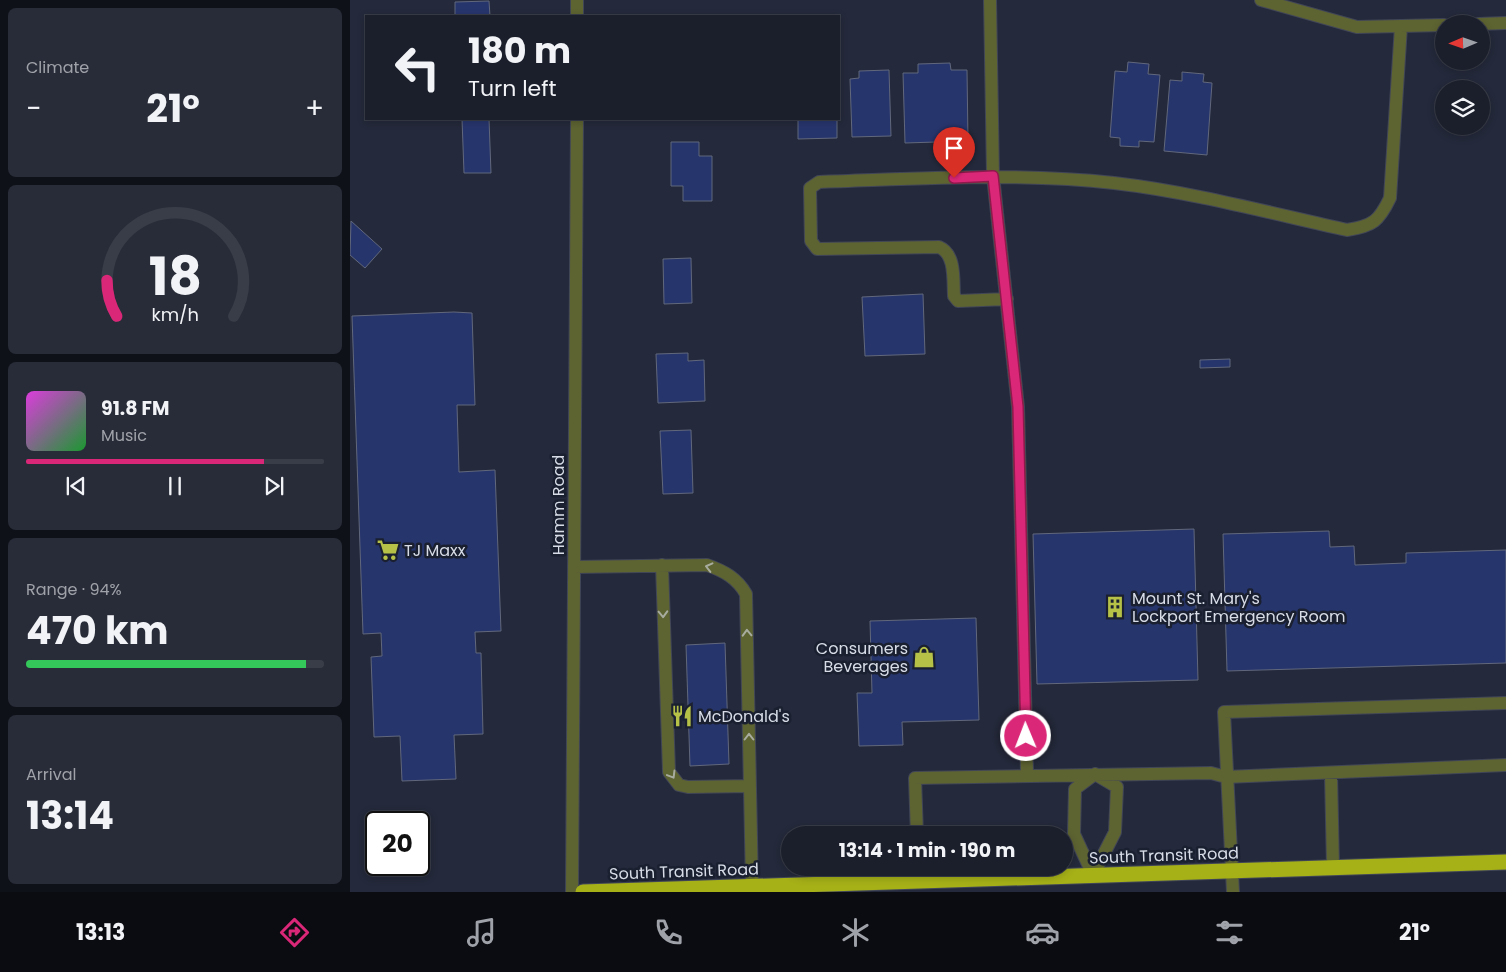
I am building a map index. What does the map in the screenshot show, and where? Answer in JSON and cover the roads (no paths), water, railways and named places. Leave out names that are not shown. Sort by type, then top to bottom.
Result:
[{"type":"highway","name":"South Transit Road","points":[[1073,875],[1506,862]]},
{"type":"highway","name":"South Transit Road","points":[[583,892],[752,886],[890,876]]},
{"type":"street","points":[[577,0],[577,15]]},
{"type":"street","points":[[990,0],[993,176],[1018,407],[1027,774]]},
{"type":"street","points":[[1261,0],[1357,27],[1435,25]]},
{"type":"street","points":[[1490,24],[1506,23]]},
{"type":"street","points":[[1007,300],[958,301],[954,296],[950,257],[946,250],[938,248],[817,249],[811,241],[808,192],[813,184],[819,182],[993,176],[1113,183],[1192,196],[1347,230],[1366,227],[1380,217],[1390,198],[1402,26]]},
{"type":"street","name":"Hamm Road","points":[[572,892],[576,120]]},
{"type":"street","points":[[574,567],[707,564],[735,579],[746,594],[752,886]]},
{"type":"street","points":[[662,565],[669,772],[679,785],[688,787],[749,786]]},
{"type":"street","points":[[1232,892],[1224,712],[1506,702]]},
{"type":"street","points":[[917,826],[915,778],[1027,774],[1211,772],[1226,777],[1506,765]]},
{"type":"street","points":[[1093,875],[1115,832],[1116,787],[1095,774]]},
{"type":"street","points":[[1093,875],[1074,834],[1075,789],[1095,774]]},
{"type":"street","points":[[1330,774],[1333,867]]},
{"type":"place","name":"TJ Maxx","points":[[388,550]]},
{"type":"place","name":"Mount St. Mary's Lockport Emergency Room","points":[[1115,607]]},
{"type":"place","name":"Consumers Beverages","points":[[924,657]]},
{"type":"place","name":"McDonald's","points":[[682,716]]}]
